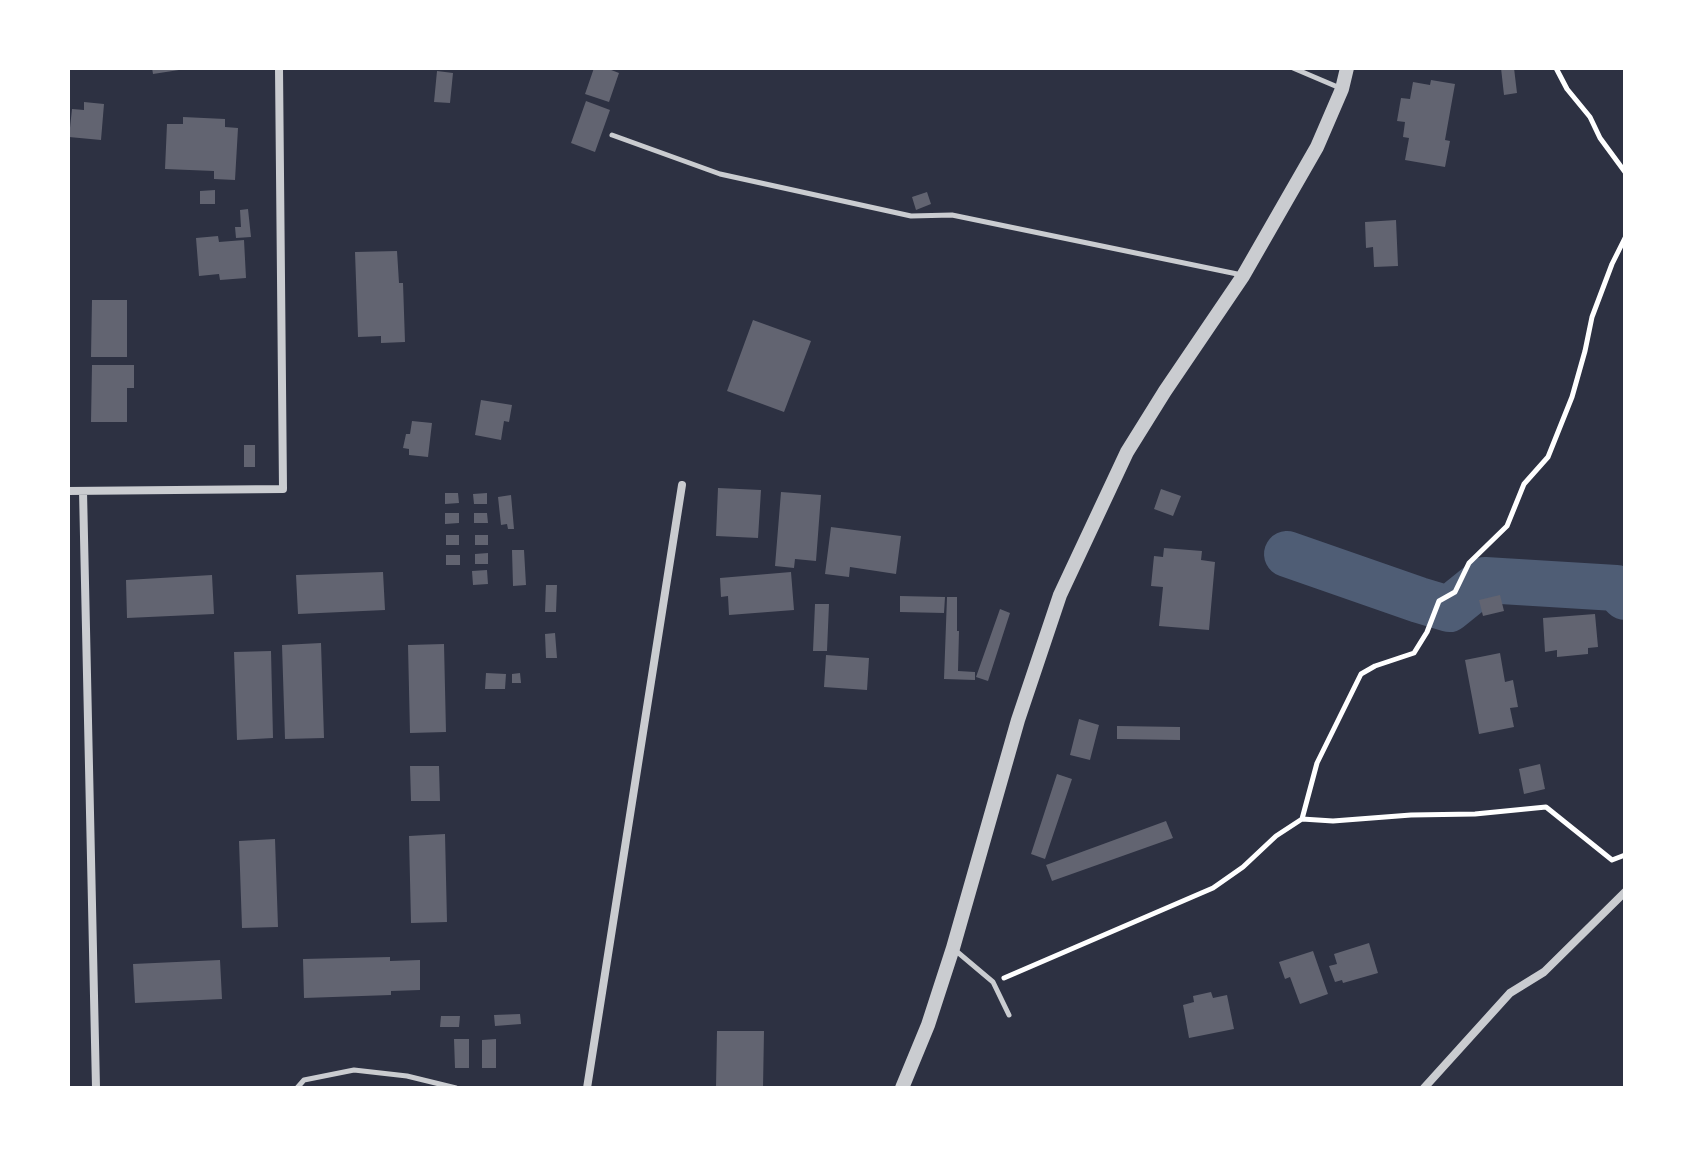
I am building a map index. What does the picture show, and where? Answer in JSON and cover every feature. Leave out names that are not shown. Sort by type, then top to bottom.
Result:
[{"type":"street","points":[[68,491],[283,489],[279,68]]},
{"type":"street","points":[[902,1088],[928,1025],[953,948],[1018,720],[1060,595],[1127,452],[1243,276],[1317,147],[1342,89],[1347,68]]},
{"type":"street","points":[[587,1088],[682,485]]},
{"type":"street","points":[[83,491],[96,1088]]},
{"type":"street","points":[[1424,1088],[1510,993],[1544,972],[1625,892]]},
{"type":"lane","points":[[1293,68],[1342,89]]},
{"type":"lane","points":[[612,135],[720,174],[911,216],[952,215],[1243,276]]},
{"type":"lane","points":[[953,948],[993,982],[1009,1015]]},
{"type":"lane","points":[[297,1088],[304,1080],[354,1070],[407,1076],[456,1088]]},
{"type":"path","points":[[1556,68],[1567,89],[1590,117],[1600,138],[1625,172]]},
{"type":"path","points":[[1302,819],[1317,763],[1361,674],[1414,653],[1427,632],[1439,601],[1455,592],[1469,563],[1507,526],[1524,484],[1548,457],[1572,397],[1592,317],[1625,238]]},
{"type":"path","points":[[993,982],[1213,888],[1243,867],[1276,836],[1302,819],[1333,821],[1546,807],[1612,860],[1625,855]]},
{"type":"building","points":[[152,68],[179,68],[179,70],[153,74]]},
{"type":"building","points":[[594,68],[619,73],[609,102],[585,94]]},
{"type":"building","points":[[1501,68],[1514,68],[1517,93],[1504,95]]},
{"type":"building","points":[[437,71],[453,73],[450,103],[434,102]]},
{"type":"building","points":[[1431,80],[1455,84],[1445,140],[1450,141],[1445,167],[1405,160],[1409,138],[1403,137],[1405,122],[1397,121],[1401,98],[1410,99],[1413,82],[1430,85]]},
{"type":"building","points":[[586,101],[610,110],[595,152],[571,143]]},
{"type":"building","points":[[84,102],[104,104],[101,140],[69,137],[72,109],[84,110]]},
{"type":"building","points":[[183,117],[225,119],[225,127],[238,128],[235,180],[214,179],[214,171],[165,169],[167,124],[183,124]]},
{"type":"building","points":[[215,190],[215,204],[200,204],[200,191]]},
{"type":"building","points":[[927,192],[931,204],[916,210],[912,197]]},
{"type":"building","points":[[248,209],[251,237],[236,238],[235,227],[241,227],[240,210]]},
{"type":"building","points":[[1396,220],[1398,266],[1374,267],[1373,247],[1366,248],[1365,222]]},
{"type":"building","points":[[218,236],[219,242],[244,240],[246,278],[220,280],[219,274],[199,276],[196,238]]},
{"type":"building","points":[[397,251],[399,283],[403,283],[405,342],[381,343],[381,336],[358,337],[355,252]]},
{"type":"building","points":[[92,300],[127,300],[127,357],[91,357]]},
{"type":"building","points":[[753,320],[811,341],[784,412],[727,391]]},
{"type":"building","points":[[92,365],[134,365],[134,388],[127,388],[127,422],[91,422]]},
{"type":"building","points":[[481,400],[512,405],[509,422],[504,421],[501,440],[475,435]]},
{"type":"building","points":[[412,421],[432,423],[428,457],[409,455],[409,449],[403,448]]},
{"type":"building","points":[[244,445],[255,445],[255,467],[244,467]]},
{"type":"building","points":[[718,488],[761,490],[758,538],[716,536]]},
{"type":"building","points":[[1161,489],[1181,496],[1173,516],[1154,509]]},
{"type":"building","points":[[781,492],[821,495],[816,561],[795,559],[794,568],[775,566]]},
{"type":"building","points":[[445,493],[458,493],[459,503],[445,504]]},
{"type":"building","points":[[487,493],[487,504],[474,504],[473,494]]},
{"type":"building","points":[[511,495],[514,529],[508,529],[507,524],[501,525],[498,497]]},
{"type":"building","points":[[445,513],[459,513],[459,523],[445,524]]},
{"type":"building","points":[[474,513],[487,513],[488,523],[474,523]]},
{"type":"building","points":[[831,527],[901,536],[896,574],[850,567],[849,577],[825,574]]},
{"type":"building","points":[[446,535],[459,535],[459,545],[446,545]]},
{"type":"building","points":[[475,535],[488,535],[488,545],[475,545]]},
{"type":"building","points":[[1164,548],[1202,551],[1201,560],[1215,562],[1209,630],[1159,626],[1163,587],[1151,586],[1154,556],[1163,557]]},
{"type":"building","points":[[512,550],[524,550],[526,585],[513,586]]},
{"type":"building","points":[[488,553],[488,564],[475,564],[475,554]]},
{"type":"building","points":[[446,555],[460,555],[460,565],[446,565]]},
{"type":"building","points":[[487,570],[488,584],[473,585],[472,571]]},
{"type":"building","points":[[383,572],[385,610],[298,614],[296,575]]},
{"type":"building","points":[[791,572],[794,610],[729,615],[728,596],[721,597],[720,578]]},
{"type":"building","points":[[212,575],[214,614],[127,618],[126,580]]},
{"type":"building","points":[[546,585],[557,585],[556,612],[545,612]]},
{"type":"building","points":[[1500,595],[1504,611],[1483,616],[1479,600]]},
{"type":"building","points":[[900,596],[945,597],[944,613],[900,612]]},
{"type":"building","points":[[947,597],[957,597],[958,671],[975,672],[975,680],[944,679]]},
{"type":"building","points":[[815,604],[829,604],[827,651],[813,651]]},
{"type":"building","points":[[1000,609],[1010,613],[988,681],[976,677]]},
{"type":"building","points":[[1595,614],[1598,647],[1588,648],[1588,654],[1557,657],[1557,650],[1545,652],[1543,618]]},
{"type":"building","points":[[555,633],[557,658],[546,658],[545,634]]},
{"type":"building","points":[[321,643],[324,738],[285,739],[282,645]]},
{"type":"building","points":[[444,644],[446,732],[410,733],[408,645]]},
{"type":"building","points":[[271,651],[273,738],[237,740],[234,652]]},
{"type":"building","points":[[1500,653],[1505,682],[1513,680],[1518,707],[1510,708],[1514,727],[1479,734],[1465,660]]},
{"type":"building","points":[[826,655],[869,658],[867,690],[824,687]]},
{"type":"building","points":[[486,673],[506,674],[505,689],[485,689]]},
{"type":"building","points":[[520,673],[521,683],[512,683],[512,674]]},
{"type":"building","points":[[1079,719],[1099,725],[1090,760],[1070,755]]},
{"type":"building","points":[[1117,726],[1180,727],[1180,740],[1117,739]]},
{"type":"building","points":[[1540,764],[1545,789],[1524,794],[1519,769]]},
{"type":"building","points":[[410,766],[439,766],[440,801],[411,801]]},
{"type":"building","points":[[1057,774],[1072,779],[1045,859],[1031,854]]},
{"type":"building","points":[[1166,821],[1173,838],[1052,881],[1046,865]]},
{"type":"building","points":[[445,834],[447,922],[411,923],[409,836]]},
{"type":"building","points":[[275,839],[278,927],[242,928],[239,841]]},
{"type":"building","points":[[1369,943],[1378,973],[1343,983],[1342,980],[1335,982],[1329,966],[1337,964],[1334,954]]},
{"type":"building","points":[[1313,951],[1328,994],[1300,1004],[1290,977],[1285,979],[1279,962]]},
{"type":"building","points":[[390,957],[390,961],[420,960],[420,990],[391,991],[391,995],[304,998],[303,959]]},
{"type":"building","points":[[220,960],[222,999],[135,1003],[133,964]]},
{"type":"building","points":[[1211,992],[1213,998],[1227,995],[1234,1029],[1189,1038],[1183,1005],[1194,1002],[1193,996]]},
{"type":"building","points":[[520,1014],[521,1024],[495,1026],[494,1015]]},
{"type":"building","points":[[441,1016],[460,1016],[459,1027],[440,1027]]},
{"type":"building","points":[[717,1031],[764,1031],[763,1088],[716,1088]]},
{"type":"building","points":[[454,1039],[469,1039],[469,1068],[455,1068]]},
{"type":"building","points":[[496,1039],[496,1068],[482,1068],[482,1040]]},
{"type":"waterway","points":[[1287,554],[1449,609],[1485,580],[1616,588],[1625,597]]}]
